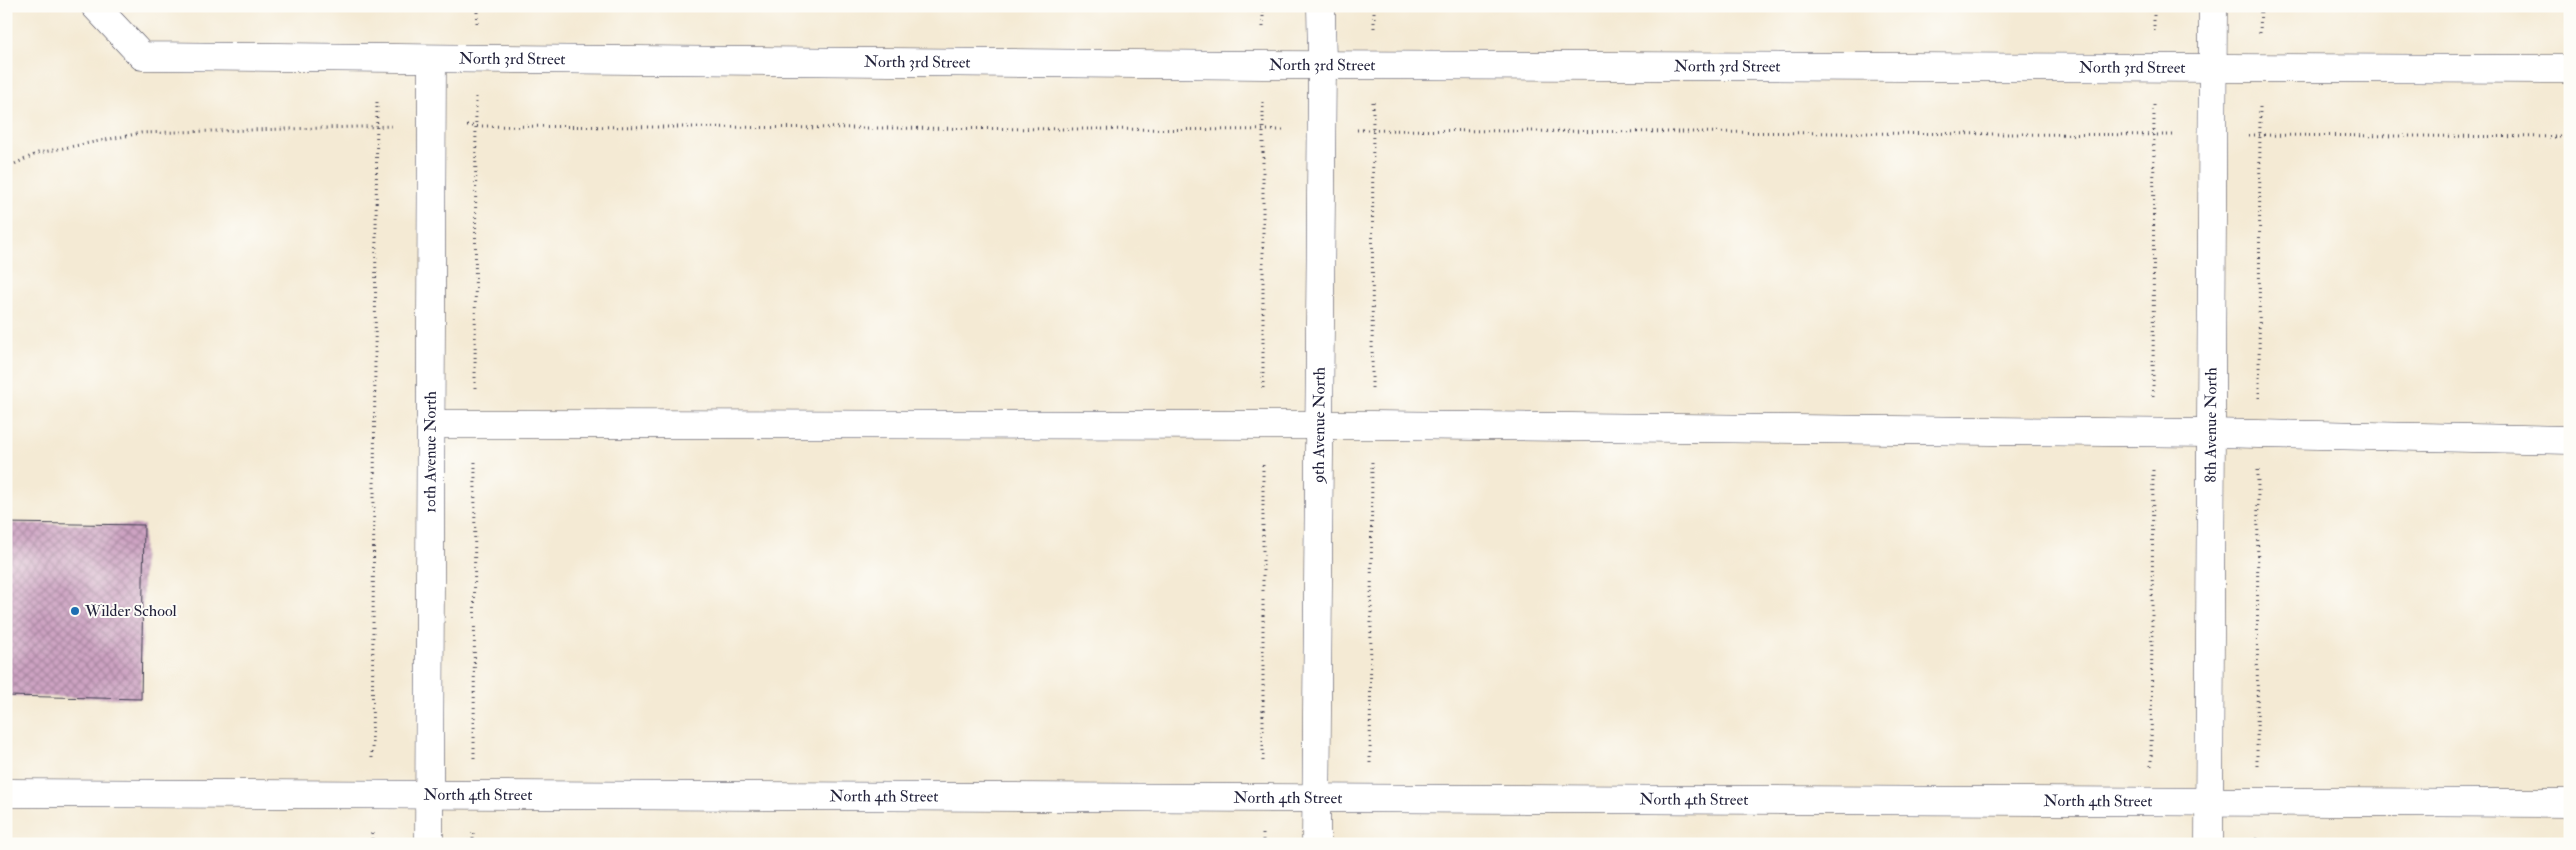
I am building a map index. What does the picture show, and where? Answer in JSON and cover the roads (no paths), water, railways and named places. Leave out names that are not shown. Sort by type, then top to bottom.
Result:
[{"type":"street","name":"North 3rd Street","points":[[95,6],[142,56],[1322,65],[2212,66],[2570,69]]},
{"type":"street","name":"9th Avenue North","points":[[1316,844],[1321,6]]},
{"type":"street","name":"8th Avenue North","points":[[2209,844],[2212,6]]},
{"type":"street","name":"10th Avenue North","points":[[429,844],[432,59]]},
{"type":"street","points":[[430,424],[1319,425],[2210,433],[2570,440]]},
{"type":"street","name":"North 4th Street","points":[[6,793],[2570,803]]},
{"type":"place","name":"Wilder School","points":[[75,611]]}]
